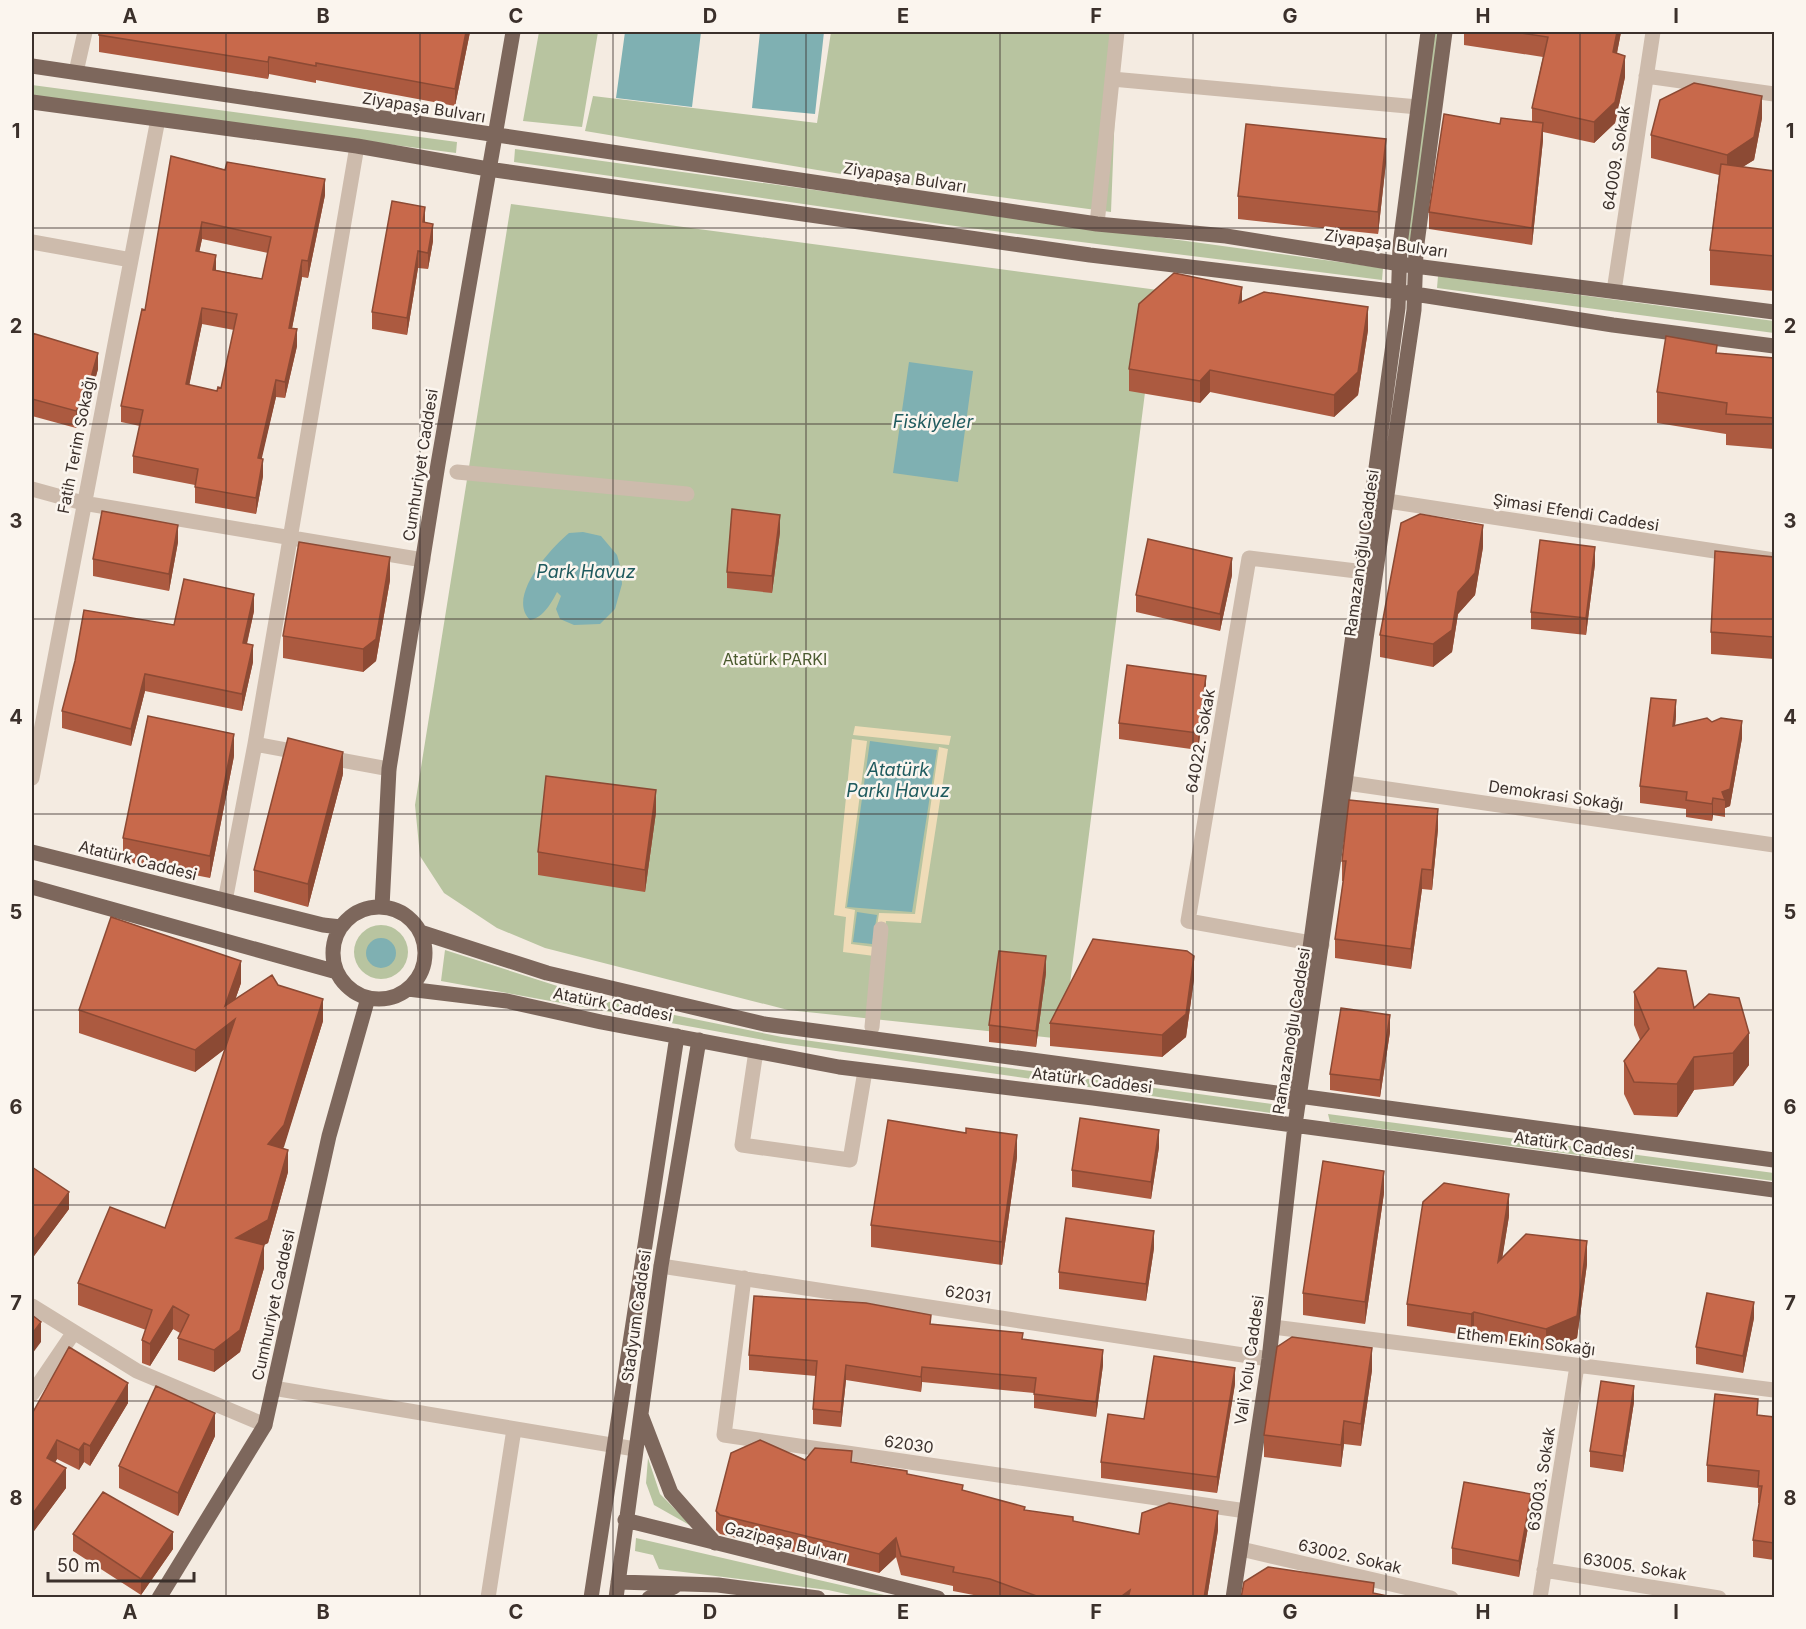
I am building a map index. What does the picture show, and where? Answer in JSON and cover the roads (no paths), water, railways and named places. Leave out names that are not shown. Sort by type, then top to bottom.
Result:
[{"type":"main road","name":"Cumhuriyet Caddesi","points":[[382,907],[389,769],[488,169],[513,32]]},
{"type":"main road","name":"Ramazanoğlu Caddesi","points":[[1379,500],[1399,292],[1399,264],[1428,32]]},
{"type":"main road","name":"Ramazanoğlu Caddesi","points":[[1294,1125],[1295,1094],[1379,500],[1415,294],[1415,266],[1445,32]]},
{"type":"main road","name":"Ziyapaşa Bulvarı","points":[[32,66],[1096,224],[1226,236],[1399,264],[1774,312]]},
{"type":"main road","points":[[32,102],[357,146],[488,169],[1090,255],[1415,294],[1613,325],[1774,346]]},
{"type":"main road","name":"Atatürk Caddesi","points":[[32,852],[323,925],[341,927]]},
{"type":"main road","points":[[32,887],[336,972]]},
{"type":"main road","points":[[382,907],[404,915],[420,932],[424,947],[424,962],[418,977],[408,989],[388,998],[368,998],[349,988],[336,972],[333,948],[341,927],[352,915],[366,909],[382,907]]},
{"type":"main road","name":"Atatürk Caddesi","points":[[420,932],[547,974],[764,1023],[1774,1160]]},
{"type":"main road","name":"Atatürk Caddesi","points":[[408,989],[507,1001],[601,1022],[865,1071],[1294,1125],[1774,1190]]},
{"type":"main road","name":"Cumhuriyet Caddesi","points":[[159,1598],[265,1425],[329,1136],[368,998]]},
{"type":"main road","points":[[591,1598],[677,1035]]},
{"type":"main road","name":"Stadyum Caddesi","points":[[617,1590],[661,1266],[699,1040]]},
{"type":"main road","name":"Vali Yolu Caddesi","points":[[1233,1598],[1269,1359],[1294,1125]]},
{"type":"main road","points":[[640,1413],[671,1493],[715,1543]]},
{"type":"main road","name":"Gazipaşa Bulvarı","points":[[625,1520],[938,1598]]},
{"type":"main road","points":[[617,1590],[683,1584],[718,1585],[818,1598]]},
{"type":"main road","points":[[649,1598],[683,1584]]},
{"type":"street","points":[[76,72],[84,32]]},
{"type":"street","points":[[1096,224],[1117,32]]},
{"type":"street","name":"64009. Sokak","points":[[1614,291],[1653,32]]},
{"type":"street","points":[[1646,76],[1774,94]]},
{"type":"street","points":[[1112,79],[1418,107]]},
{"type":"street","name":"Fatih Terim Sokağı","points":[[32,778],[158,119]]},
{"type":"street","points":[[225,901],[255,744],[357,146]]},
{"type":"street","points":[[32,242],[131,260]]},
{"type":"street","points":[[457,472],[687,494]]},
{"type":"street","points":[[32,489],[83,503],[423,560]]},
{"type":"street","name":"Şimasi Efendi Caddesi","points":[[1379,500],[1774,560]]},
{"type":"street","name":"64022. Sokak","points":[[1317,944],[1188,921],[1249,558],[1369,572]]},
{"type":"street","points":[[255,744],[389,769]]},
{"type":"street","name":"Demokrasi Sokağı","points":[[1339,782],[1774,845]]},
{"type":"street","points":[[872,1027],[880,929]]},
{"type":"street","points":[[756,1051],[742,1145],[850,1160],[865,1071]]},
{"type":"street","name":"62031","points":[[661,1266],[1269,1359]]},
{"type":"street","name":"62030","points":[[744,1278],[724,1435],[1246,1511]]},
{"type":"street","points":[[32,1306],[137,1371],[265,1425]]},
{"type":"street","name":"Ethem Ekin Sokağı","points":[[1272,1328],[1774,1390]]},
{"type":"street","points":[[32,1394],[74,1332]]},
{"type":"street","name":"63003. Sokak","points":[[1540,1598],[1577,1366]]},
{"type":"street","points":[[273,1388],[635,1449]]},
{"type":"street","points":[[488,1598],[514,1429]]},
{"type":"street","name":"63002. Sokak","points":[[1241,1549],[1451,1598]]},
{"type":"street","name":"63005. Sokak","points":[[1545,1570],[1719,1598]]},
{"type":"water","points":[[625,32],[701,32],[692,107],[616,98]]},
{"type":"water","points":[[760,32],[824,32],[815,114],[752,108]]},
{"type":"water","name":"Fiskiyeler","points":[[909,362],[973,371],[958,482],[893,473]]},
{"type":"water","name":"Park Havuz","points":[[583,532],[601,536],[617,555],[622,584],[615,609],[600,624],[574,625],[560,619],[556,609],[561,596],[557,592],[543,613],[530,620],[524,610],[523,599],[534,574],[542,561],[569,533]]},
{"type":"water","name":"Atatürk Parkı Havuz","points":[[870,741],[937,750],[912,912],[847,907]]},
{"type":"water","points":[[857,912],[877,915],[872,944],[853,942]]},
{"type":"water","points":[[381,938],[387,939],[395,947],[395,959],[387,967],[381,968],[375,967],[367,959],[366,953],[367,947],[375,939]]},
{"type":"park label","name":"Atatürk PARKI","points":[[775,659]]}]
